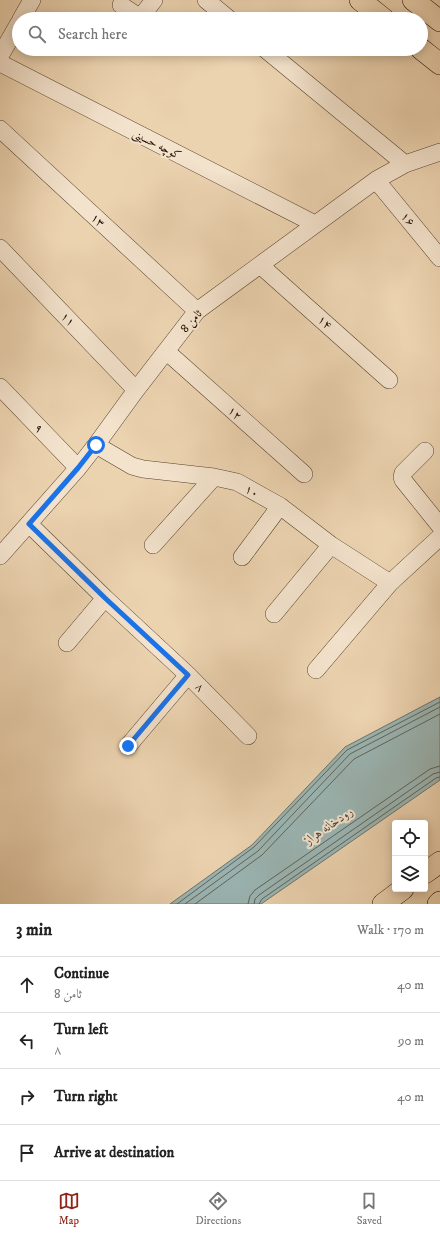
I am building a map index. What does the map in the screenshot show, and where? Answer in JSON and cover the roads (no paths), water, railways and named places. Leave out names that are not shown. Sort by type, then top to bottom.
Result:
[{"type":"main road","points":[[360,0],[375,12]]},
{"type":"main road","points":[[413,0],[440,21]]},
{"type":"main road","points":[[428,55],[440,64]]},
{"type":"main road","points":[[428,871],[440,862]]},
{"type":"main road","points":[[383,904],[399,892]]},
{"type":"street","points":[[25,12],[32,0]]},
{"type":"street","points":[[146,12],[154,0]]},
{"type":"street","points":[[206,0],[221,12]]},
{"type":"street","points":[[120,5],[130,12]]},
{"type":"street","points":[[0,56],[12,35]]},
{"type":"street","points":[[274,56],[405,164]]},
{"type":"street","name":"کوچه حسینی","points":[[0,63],[314,224]]},
{"type":"street","name":"۱۳","points":[[0,129],[197,311]]},
{"type":"street","name":"ثامن 8","points":[[0,556],[78,468],[197,311],[376,180],[405,164],[440,152]]},
{"type":"street","name":"۱۶","points":[[376,180],[440,258]]},
{"type":"street","name":"۱۱","points":[[0,248],[136,390]]},
{"type":"street","name":"۱۴","points":[[260,265],[389,380]]},
{"type":"street","name":"۱۲","points":[[166,351],[304,474]]},
{"type":"street","name":"۹","points":[[0,387],[78,468]]},
{"type":"street","name":"۱۰","points":[[96,445],[132,466],[143,470],[214,477],[237,482],[280,506],[331,545],[390,583]]},
{"type":"street","points":[[425,451],[403,473],[402,477],[440,526]]},
{"type":"street","points":[[153,545],[214,477]]},
{"type":"street","points":[[242,558],[280,506]]},
{"type":"street","name":"۸","points":[[29,524],[105,598],[188,675],[248,736]]},
{"type":"street","points":[[316,670],[390,583],[440,537]]},
{"type":"street","points":[[274,614],[331,545]]},
{"type":"street","points":[[66,643],[105,598]]},
{"type":"street","points":[[128,746],[188,675]]},
{"type":"water","name":"رودخانه هراز","points":[[440,697],[440,780],[261,904],[170,904],[252,845],[345,747]]}]
